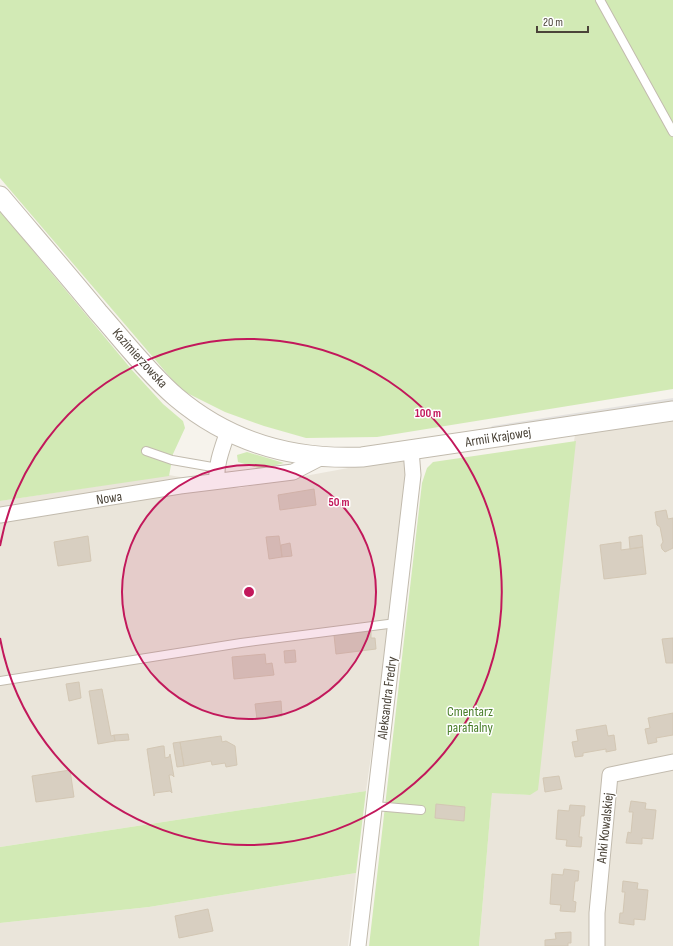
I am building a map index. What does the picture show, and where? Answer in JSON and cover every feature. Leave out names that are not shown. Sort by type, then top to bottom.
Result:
[{"type":"street","name":"Kazimierzowska","points":[[0,196],[131,350],[176,397],[205,418],[228,431],[267,448],[322,457]]},
{"type":"street","name":"Armii Krajowej","points":[[322,457],[362,457],[673,411]]},
{"type":"street","points":[[218,475],[223,444],[228,431]]},
{"type":"street","name":"Aleksandra Fredry","points":[[358,946],[413,475],[411,450]]},
{"type":"street","name":"Nowa","points":[[0,515],[218,475],[293,472],[322,457]]},
{"type":"street","name":"Anki Kowalskiej","points":[[597,946],[597,913],[610,775],[673,762]]},
{"type":"lane","points":[[600,0],[673,132]]},
{"type":"lane","points":[[146,451],[218,475]]},
{"type":"lane","points":[[0,681],[241,643],[396,623]]},
{"type":"lane","points":[[375,806],[421,810]]},
{"type":"shaded area","points":[[673,398],[673,404],[487,432],[492,426]]},
{"type":"shaded area","points":[[673,421],[673,946],[479,946],[492,792],[530,795],[575,434]]},
{"type":"shaded area","points":[[414,456],[366,791],[0,847],[0,501],[169,475],[239,488]]},
{"type":"shaded area","points":[[356,873],[348,946],[0,946],[0,923],[149,907]]},
{"type":"green space","points":[[0,0],[673,0],[673,389],[377,437],[306,438],[264,426],[225,412],[181,390],[0,178]]},
{"type":"green space","points":[[0,211],[132,370],[163,404],[183,421],[185,428],[173,454],[169,476],[0,501]]},
{"type":"green space","name":"Cmentarz parafialny","points":[[576,441],[538,790],[530,795],[492,793],[479,946],[369,946],[422,483],[427,468],[433,462]]},
{"type":"green space","points":[[247,452],[284,463],[262,469],[238,462],[237,455]]},
{"type":"green space","points":[[366,791],[356,873],[149,907],[0,923],[0,847]]},
{"type":"building","points":[[314,489],[316,505],[280,510],[278,495]]},
{"type":"building","points":[[666,510],[668,519],[673,518],[673,548],[665,552],[661,545],[663,542],[660,527],[657,525],[655,512]]},
{"type":"building","points":[[642,535],[643,547],[630,549],[629,537]]},
{"type":"building","points":[[88,536],[91,561],[58,566],[54,542]]},
{"type":"building","points":[[279,536],[282,557],[269,559],[266,537]]},
{"type":"building","points":[[621,542],[621,550],[643,547],[646,574],[604,579],[600,545]]},
{"type":"building","points":[[290,543],[292,556],[282,557],[281,545]]},
{"type":"building","points":[[371,631],[371,638],[375,638],[376,649],[336,654],[334,635]]},
{"type":"building","points":[[673,638],[673,663],[666,663],[662,639]]},
{"type":"building","points":[[295,650],[296,662],[285,663],[284,651]]},
{"type":"building","points":[[265,654],[266,664],[272,663],[274,675],[234,679],[232,657]]},
{"type":"building","points":[[79,682],[81,698],[69,701],[66,684]]},
{"type":"building","points":[[102,689],[111,736],[114,735],[115,741],[98,744],[89,691]]},
{"type":"building","points":[[281,701],[282,716],[257,719],[255,704]]},
{"type":"building","points":[[673,713],[673,735],[656,738],[657,742],[648,744],[645,729],[650,728],[648,718]]},
{"type":"building","points":[[606,725],[608,736],[614,735],[616,750],[606,752],[606,749],[583,753],[583,756],[575,757],[572,742],[578,741],[576,730]]},
{"type":"building","points":[[128,734],[129,740],[115,741],[114,735]]},
{"type":"building","points":[[221,736],[222,742],[226,741],[235,746],[237,765],[226,767],[225,763],[212,765],[211,761],[184,766],[180,742]]},
{"type":"building","points":[[180,742],[184,766],[177,767],[173,743]]},
{"type":"building","points":[[164,746],[165,758],[169,757],[170,754],[174,777],[169,775],[172,793],[170,791],[155,793],[154,796],[147,749]]},
{"type":"building","points":[[70,770],[74,797],[36,802],[32,776]]},
{"type":"building","points":[[559,776],[562,789],[545,792],[543,778]]},
{"type":"building","points":[[631,801],[646,803],[645,809],[656,810],[653,839],[642,838],[642,844],[626,843],[628,832],[631,833],[633,812],[629,812]]},
{"type":"building","points":[[436,804],[465,807],[464,821],[435,818]]},
{"type":"building","points":[[570,805],[585,806],[584,816],[581,816],[579,837],[582,837],[581,847],[566,846],[567,840],[556,839],[558,810],[569,811]]},
{"type":"building","points":[[564,869],[579,871],[578,881],[575,881],[573,901],[576,902],[575,912],[560,911],[561,905],[550,904],[552,874],[563,875]]},
{"type":"building","points":[[623,881],[638,883],[637,889],[648,890],[645,920],[634,919],[634,925],[619,923],[620,913],[623,913],[625,892],[622,892]]},
{"type":"building","points":[[208,909],[213,931],[179,938],[175,916]]},
{"type":"building","points":[[571,932],[571,943],[568,943],[568,946],[545,946],[545,940],[556,939],[555,933]]}]
